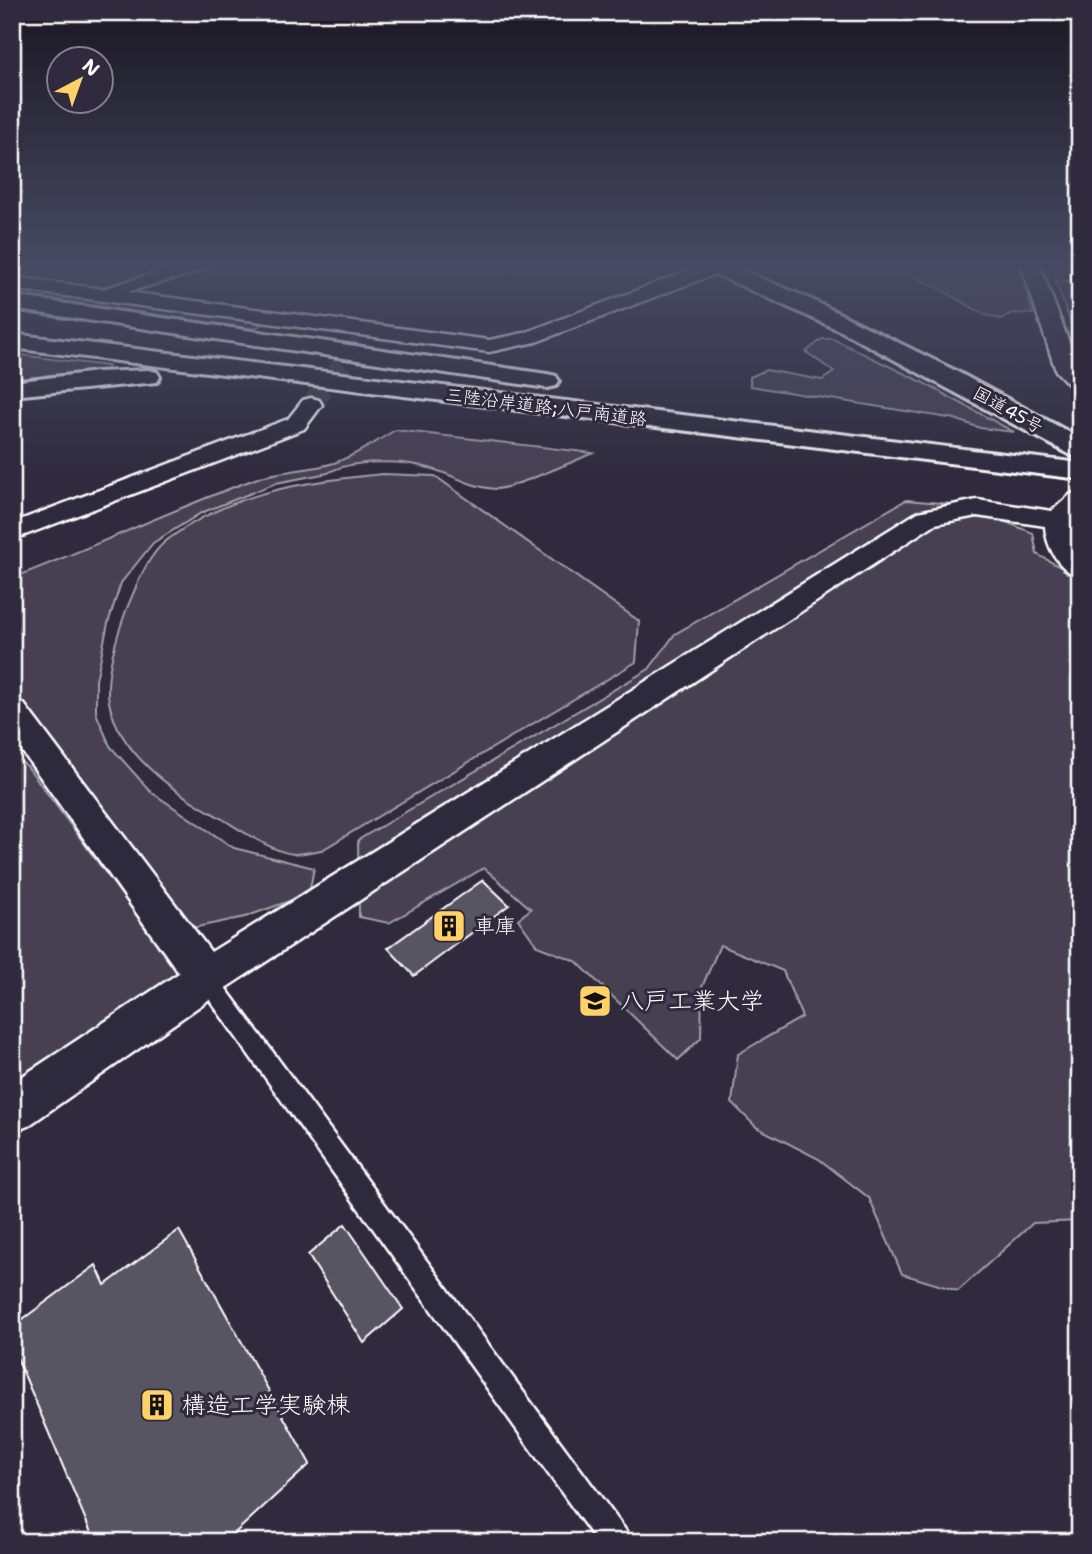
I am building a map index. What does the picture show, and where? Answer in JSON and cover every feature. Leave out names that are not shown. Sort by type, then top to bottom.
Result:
[{"type":"highway","name":"三陸沿岸道路;八戸南道路","points":[[93,337],[1080,455]]},
{"type":"highway","points":[[248,337],[565,383]]},
{"type":"highway","name":"国道45号","points":[[863,337],[941,373],[1080,449]]},
{"type":"highway","name":"国道45号","points":[[906,337],[1080,424]]},
{"type":"highway","name":"三陸沿岸道路;八戸南道路","points":[[12,341],[644,407],[1080,471]]},
{"type":"highway","points":[[12,389],[97,379],[208,379],[454,404],[644,407],[868,428]]},
{"type":"street","points":[[362,337],[489,346],[533,337]]},
{"type":"street","points":[[1055,337],[1067,371],[1080,383]]},
{"type":"street","points":[[12,532],[296,424],[311,405]]},
{"type":"street","points":[[12,1110],[206,978],[927,518],[977,508],[1069,510],[1060,543],[1080,568]]},
{"type":"street","points":[[12,712],[24,751],[206,978]]},
{"type":"lane","points":[[206,978],[615,1542]]},
{"type":"shaded area","points":[[822,339],[833,339],[922,382],[1014,432],[980,428],[955,419],[750,386],[750,377],[766,370],[822,380],[834,372],[806,352]]},
{"type":"shaded area","points":[[12,354],[108,366],[106,371],[49,375],[12,382]]},
{"type":"shaded area","points":[[395,430],[593,453],[529,480],[496,489],[479,486],[418,465],[378,462],[350,465],[328,473],[276,483],[201,513],[153,543],[121,583],[108,623],[96,680],[96,713],[110,746],[151,792],[234,848],[314,868],[309,894],[245,917],[188,929],[12,697],[12,578],[255,479],[334,463]]},
{"type":"shaded area","points":[[383,474],[435,476],[639,621],[636,662],[322,850],[287,853],[257,840],[185,796],[167,784],[137,755],[124,739],[109,702],[108,680],[113,654],[123,618],[148,562],[167,540],[192,523],[243,500],[297,485]]},
{"type":"shaded area","points":[[906,500],[963,505],[1033,533],[1037,554],[1062,568],[1080,586],[1080,1221],[1033,1223],[958,1291],[902,1274],[869,1198],[819,1159],[756,1127],[732,1103],[738,1054],[802,1017],[783,971],[720,945],[702,987],[701,1038],[678,1060],[576,961],[537,946],[518,919],[531,909],[484,868],[389,923],[359,917],[358,840],[649,669],[675,634]]},
{"type":"shaded area","points":[[12,756],[27,766],[180,974],[12,1081]]},
{"type":"building","name":"車庫","points":[[483,880],[509,905],[414,976],[388,948]]},
{"type":"building","points":[[345,1224],[403,1309],[364,1343],[308,1255]]},
{"type":"building","name":"構造工学実験棟","points":[[179,1230],[310,1464],[225,1542],[95,1542],[12,1346],[12,1327],[96,1265],[105,1285]]},
{"type":"tunnel","points":[[311,405],[361,342]]},
{"type":"place","name":"車庫","points":[[449,926]]},
{"type":"place","name":"八戸工業大学","points":[[595,1001]]},
{"type":"place","name":"構造工学実験棟","points":[[157,1405]]}]
